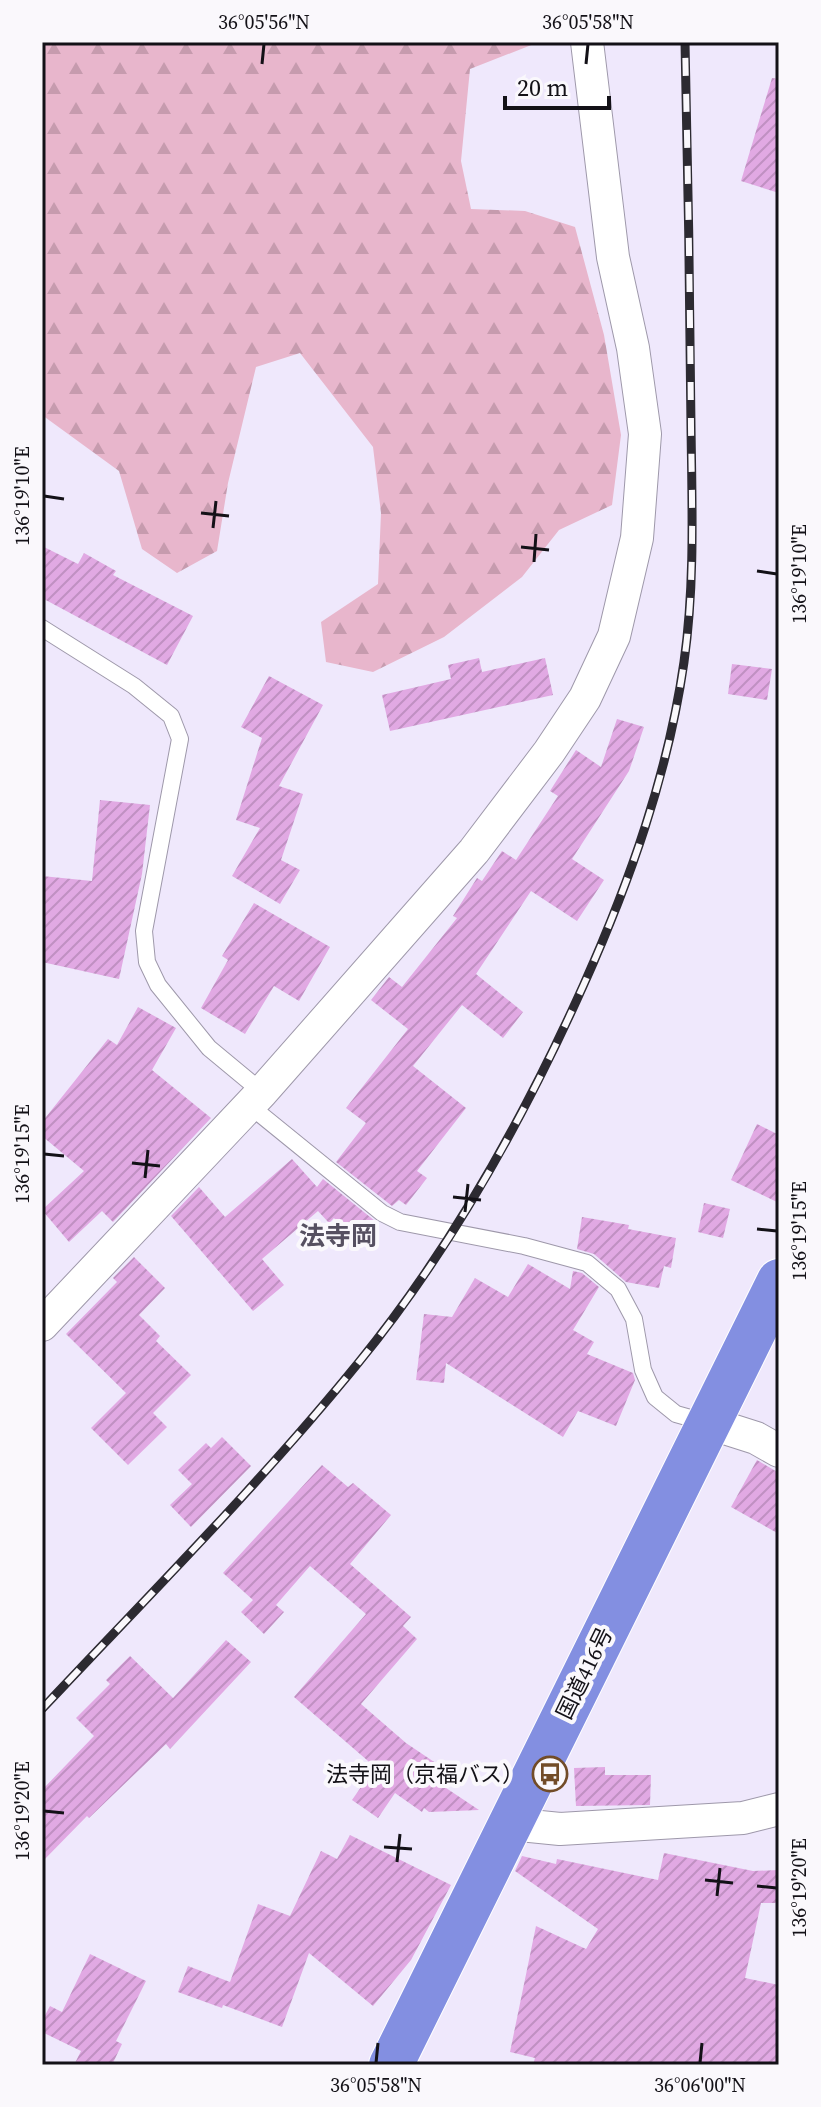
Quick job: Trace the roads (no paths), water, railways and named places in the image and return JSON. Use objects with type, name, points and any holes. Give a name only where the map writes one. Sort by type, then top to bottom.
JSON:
[{"type":"highway","name":"国道416号","points":[[391,2065],[779,1281]]},
{"type":"street","points":[[42,1325],[256,1098],[474,851],[549,752],[585,698],[614,636],[637,538],[645,434],[633,348],[613,257],[587,42]]},
{"type":"street","points":[[709,1423],[756,1438],[779,1451]]},
{"type":"street","points":[[510,1824],[560,1829],[743,1818],[779,1809]]},
{"type":"lane","points":[[42,628],[134,686],[171,716],[180,739],[144,931],[147,962],[158,985],[209,1048],[256,1098],[382,1213],[439,1230],[524,1246],[587,1263],[618,1289],[634,1319],[643,1370],[655,1397],[676,1414],[709,1423]]},
{"type":"railway","points":[[42,1709],[283,1452],[393,1319],[455,1228],[511,1132],[561,1034],[617,906],[645,826],[668,745],[684,662],[690,604],[692,486],[685,42]]},
{"type":"place","name":"法寺岡（京福バス）","points":[[550,1774]]},
{"type":"district","name":"法寺岡","points":[[338,1236]]}]
